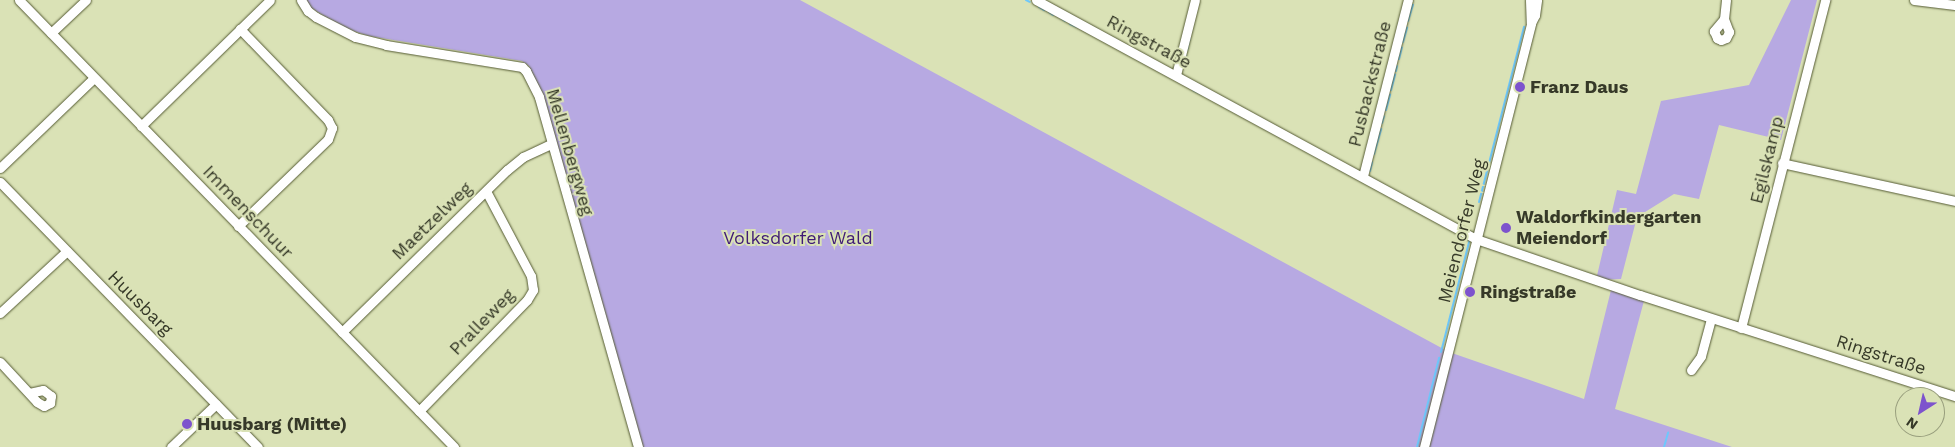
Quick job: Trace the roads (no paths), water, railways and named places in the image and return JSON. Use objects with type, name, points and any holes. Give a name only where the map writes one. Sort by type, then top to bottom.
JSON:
[{"type":"street","name":"Immenschuur","points":[[19,0],[454,447]]},
{"type":"street","points":[[51,33],[86,0]]},
{"type":"street","points":[[141,126],[270,0]]},
{"type":"street","name":"Mellenbergweg","points":[[302,0],[308,11],[316,17],[355,37],[386,46],[522,67],[531,77],[539,97],[638,447]]},
{"type":"street","name":"Ringstraße","points":[[1036,0],[1476,239],[1741,328],[1955,396]]},
{"type":"street","points":[[1176,75],[1195,0]]},
{"type":"street","name":"Pusbackstraße","points":[[1363,176],[1408,0]]},
{"type":"street","name":"Meiendorfer Weg","points":[[1530,0],[1531,23]]},
{"type":"street","name":"Meiendorfer Weg","points":[[1424,447],[1531,23],[1535,15],[1537,0]]},
{"type":"street","points":[[1724,19],[1726,0]]},
{"type":"street","name":"Egilskamp","points":[[1741,328],[1825,0]]},
{"type":"street","points":[[1914,0],[1955,5]]},
{"type":"street","points":[[238,226],[328,139],[332,132],[328,120],[240,29]]},
{"type":"street","points":[[0,168],[94,78]]},
{"type":"street","name":"Maetzelweg","points":[[342,332],[507,170],[523,157],[551,144]]},
{"type":"street","points":[[1782,163],[1955,201]]},
{"type":"street","name":"Huusbarg","points":[[0,182],[258,447]]},
{"type":"street","name":"Pralleweg","points":[[418,411],[527,300],[533,290],[531,276],[486,191]]},
{"type":"street","points":[[0,312],[67,251]]},
{"type":"street","points":[[1691,370],[1701,356],[1711,318]]},
{"type":"street","points":[[0,362],[29,393]]},
{"type":"street","points":[[170,447],[216,404]]},
{"type":"waterway","points":[[1026,0],[1030,2]]},
{"type":"waterway","points":[[1408,21],[1413,5]]},
{"type":"waterway","points":[[1039,7],[1044,10]]},
{"type":"waterway","points":[[1049,12],[1053,15]]},
{"type":"waterway","points":[[1061,18],[1065,21]]},
{"type":"waterway","points":[[1070,24],[1077,27]]},
{"type":"waterway","points":[[1479,202],[1524,27]]},
{"type":"waterway","points":[[1403,42],[1407,28]]},
{"type":"waterway","points":[[1187,50],[1190,37]]},
{"type":"waterway","points":[[1399,59],[1402,47]]},
{"type":"waterway","points":[[1183,67],[1186,55]]},
{"type":"waterway","points":[[1396,71],[1397,66]]},
{"type":"waterway","points":[[1391,90],[1395,75]]},
{"type":"waterway","points":[[1193,90],[1199,93]]},
{"type":"waterway","points":[[1386,110],[1390,95]]},
{"type":"waterway","points":[[1382,123],[1384,116]]},
{"type":"waterway","points":[[1374,154],[1381,129]]},
{"type":"waterway","points":[[1370,171],[1372,162]]},
{"type":"waterway","points":[[1441,352],[1469,242]]},
{"type":"waterway","points":[[1417,447],[1439,358]]},
{"type":"waterway","points":[[1664,447],[1668,433]]},
{"type":"place","name":"Franz Daus","points":[[1520,87]]},
{"type":"place","name":"Waldorfkindergarten Meiendorf","points":[[1506,228]]},
{"type":"place","name":"Ringstraße","points":[[1470,292]]},
{"type":"place","name":"Huusbarg (Mitte)","points":[[187,424]]},
{"type":"park label","name":"Volksdorfer Wald","points":[[798,238]]}]
